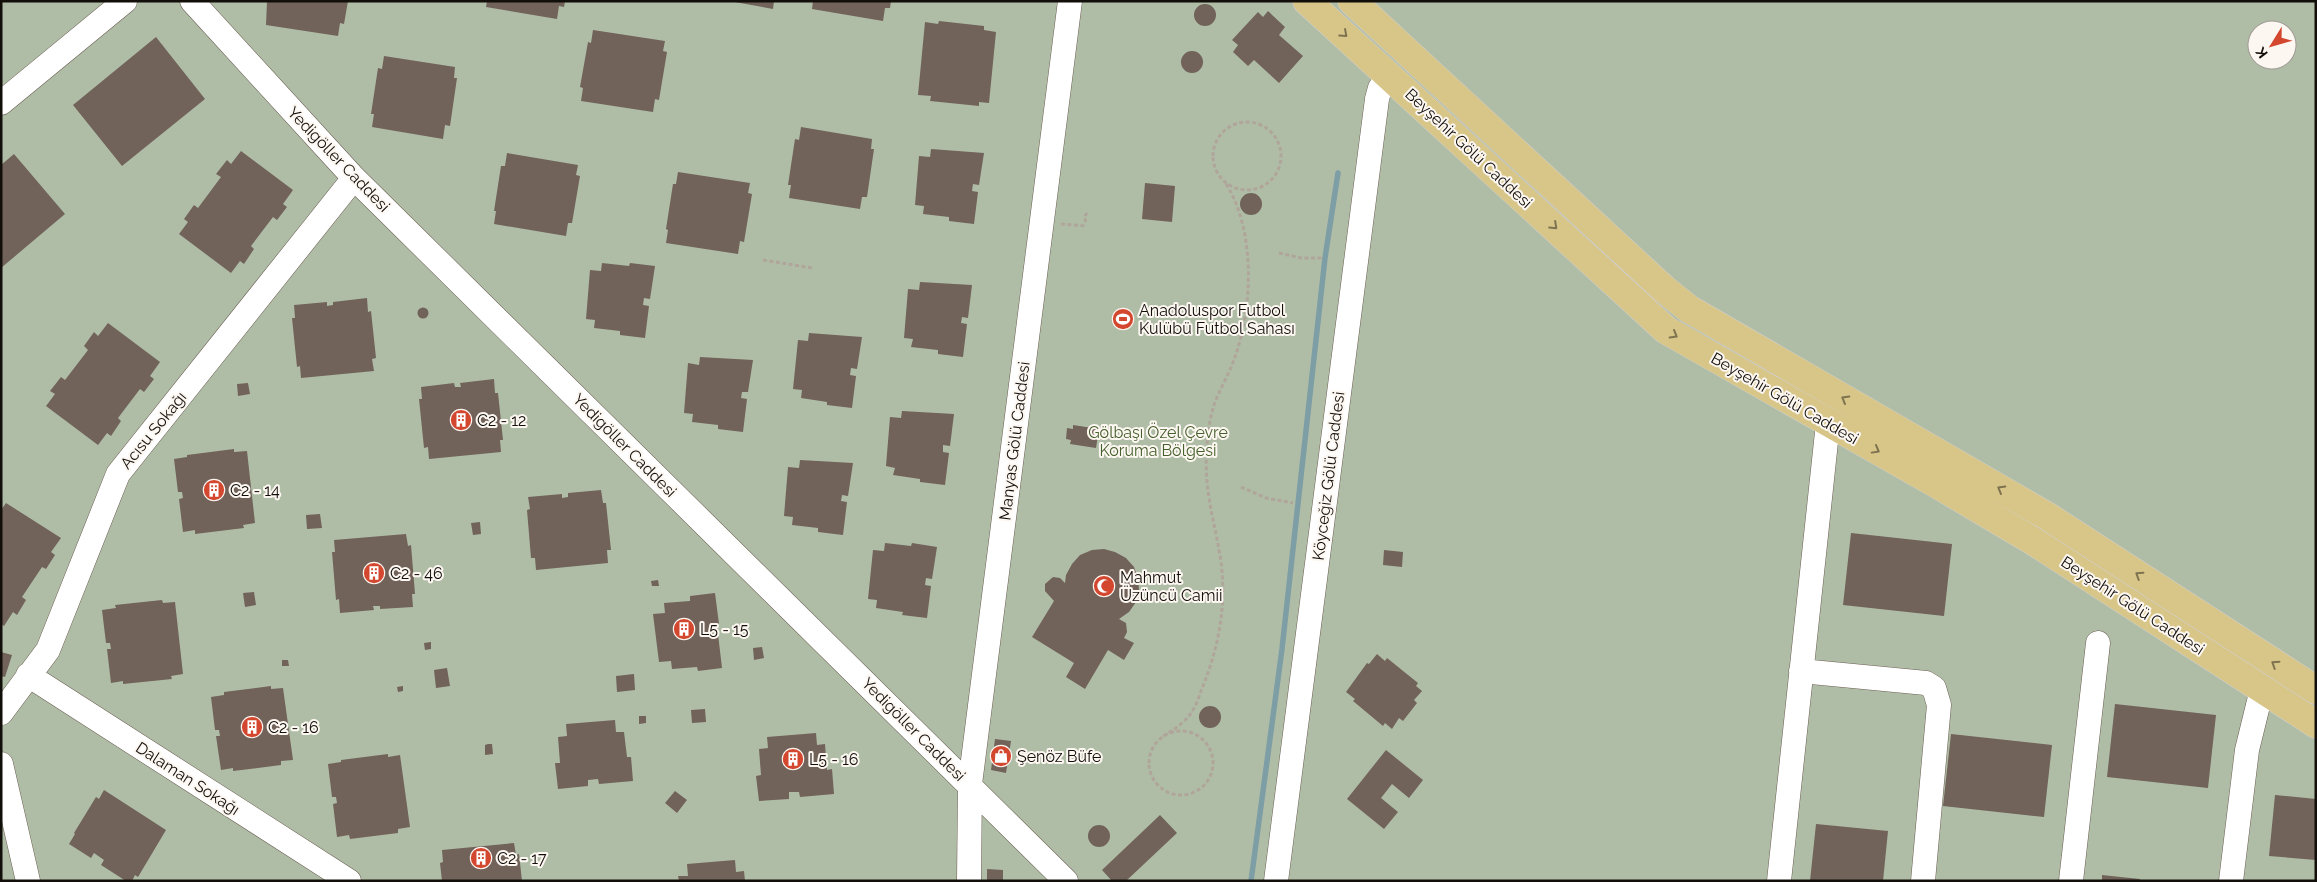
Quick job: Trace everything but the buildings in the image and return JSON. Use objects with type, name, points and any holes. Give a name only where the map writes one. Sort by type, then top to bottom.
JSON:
[{"type":"main road","name":"Beyşehir Gölü Caddesi","points":[[1307,1],[1398,82],[1666,330],[2033,541],[2316,724]]},
{"type":"main road","points":[[1352,1],[1664,289],[1689,309],[2047,516],[2316,690]]},
{"type":"main road","points":[[1367,54],[1386,31]]},
{"type":"main road","points":[[1398,82],[1426,69]]},
{"type":"street","points":[[1,104],[125,1]]},
{"type":"street","name":"Yedigöller Caddesi","points":[[192,1],[354,178],[970,784],[1066,881]]},
{"type":"street","name":"Manyas Gölü Caddesi","points":[[969,881],[970,784],[1070,1]]},
{"type":"street","name":"Köyceğiz Gölü Caddesi","points":[[1276,881],[1378,93],[1398,82]]},
{"type":"street","name":"Acısu Sokağı","points":[[1,713],[48,650],[118,474],[354,178]]},
{"type":"street","points":[[1779,881],[1828,423]]},
{"type":"street","points":[[2071,881],[2098,643]]},
{"type":"street","points":[[1801,671],[1926,683],[1934,688],[1939,705],[1923,881]]},
{"type":"street","name":"Dalaman Sokağı","points":[[28,675],[349,881]]},
{"type":"street","points":[[2231,881],[2247,750],[2262,689]]},
{"type":"street","points":[[1,764],[28,881]]},
{"type":"path","points":[[1163,736],[1181,731],[1192,732],[1208,746],[1212,756],[1213,767],[1206,782],[1194,792],[1184,795],[1173,794],[1157,784],[1152,777],[1149,759],[1156,742],[1163,736],[1188,717],[1198,698],[1214,656],[1221,620],[1221,562],[1207,492],[1207,448],[1215,403],[1235,357],[1241,333],[1248,285],[1246,241],[1232,194],[1217,172],[1214,161],[1214,149],[1218,138],[1225,130],[1235,124],[1252,122],[1268,129],[1280,146],[1279,168],[1274,177],[1266,185],[1245,190],[1234,188],[1224,181]]},
{"type":"path","points":[[1058,223],[1086,224],[1084,217],[1088,212]]},
{"type":"path","points":[[1279,253],[1301,258],[1322,258]]},
{"type":"path","points":[[763,260],[812,268]]},
{"type":"path","points":[[1241,487],[1266,498],[1293,503]]},
{"type":"green space","name":"Gölbaşı Özel Çevre Koruma Bölgesi","points":[[1,1],[2316,1],[2316,881],[1,881]]},
{"type":"waterway","points":[[1251,881],[1282,649],[1325,258],[1338,173]]},
{"type":"place","name":"Anadoluspor Futbol Kulübü Futbol Sahası","points":[[1123,319]]},
{"type":"place","name":"C2 - 12","points":[[461,420]]},
{"type":"place","name":"C2 - 14","points":[[214,490]]},
{"type":"place","name":"C2 - 46","points":[[374,573]]},
{"type":"place","name":"Mahmut Üzüncü Camii","points":[[1104,586]]},
{"type":"place","name":"L5 - 15","points":[[684,629]]},
{"type":"place","name":"C2 - 16","points":[[252,727]]},
{"type":"place","name":"Şenöz Büfe","points":[[1001,756]]},
{"type":"place","name":"L5 - 16","points":[[793,759]]},
{"type":"place","name":"C2 - 17","points":[[481,858]]}]
